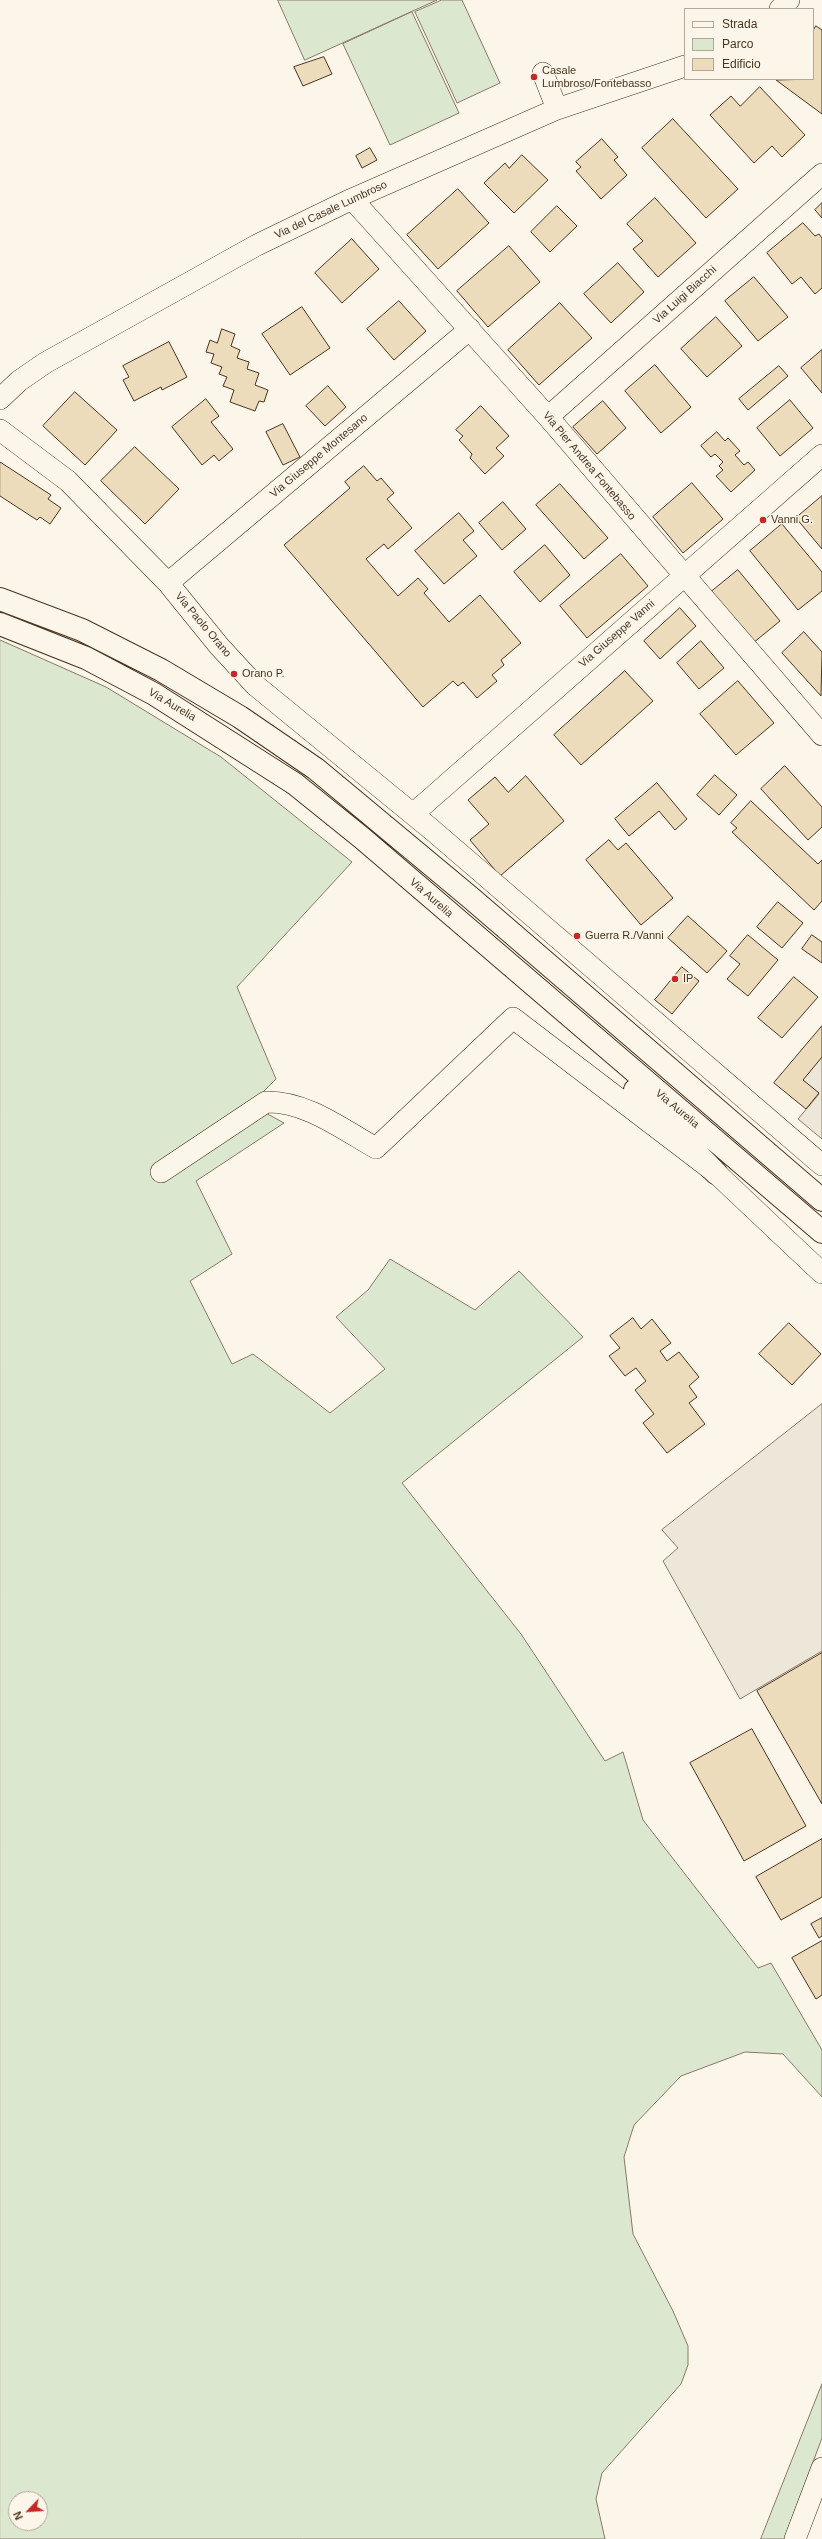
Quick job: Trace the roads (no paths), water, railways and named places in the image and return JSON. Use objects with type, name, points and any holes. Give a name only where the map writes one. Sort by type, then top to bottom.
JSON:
[{"type":"highway","points":[[0,599],[82,630],[161,670],[240,717],[316,769],[471,898],[822,1200]]},
{"type":"highway","name":"Via Aurelia","points":[[0,624],[86,658],[154,694],[295,784],[362,838],[822,1232]]},
{"type":"highway","points":[[587,1032],[617,1071],[716,1173]]},
{"type":"street","points":[[781,8],[789,0]]},
{"type":"street","name":"Via del Casale Lumbroso","points":[[0,399],[32,372],[98,333],[257,245],[352,199],[557,108],[684,66]]},
{"type":"street","points":[[543,73],[557,108]]},
{"type":"street","name":"Via Luigi Biacchi","points":[[548,417],[822,174]]},
{"type":"street","name":"Via Pier Andrea Fontebasso","points":[[352,199],[548,417],[683,577],[822,735]]},
{"type":"street","name":"Via Giuseppe Montesano","points":[[168,583],[470,329]]},
{"type":"street","name":"Via Paolo Orano","points":[[0,430],[68,481],[168,583],[219,646],[255,685],[413,814]]},
{"type":"street","name":"Via Giuseppe Vanni","points":[[413,814],[822,454]]},
{"type":"street","points":[[413,814],[822,1165]]},
{"type":"street","points":[[161,1172],[266,1102],[283,1101],[299,1106],[376,1148],[513,1018],[716,1173],[822,1273]]},
{"type":"street","points":[[795,2539],[822,2468]]},
{"type":"place","name":"Casale Lumbroso/Fontebasso","points":[[534,77]]},
{"type":"place","name":"Vanni G.","points":[[763,520]]},
{"type":"place","name":"Orano P.","points":[[234,674]]},
{"type":"place","name":"Guerra R./Vanni","points":[[577,936]]},
{"type":"place","name":"IP","points":[[675,979]]}]
